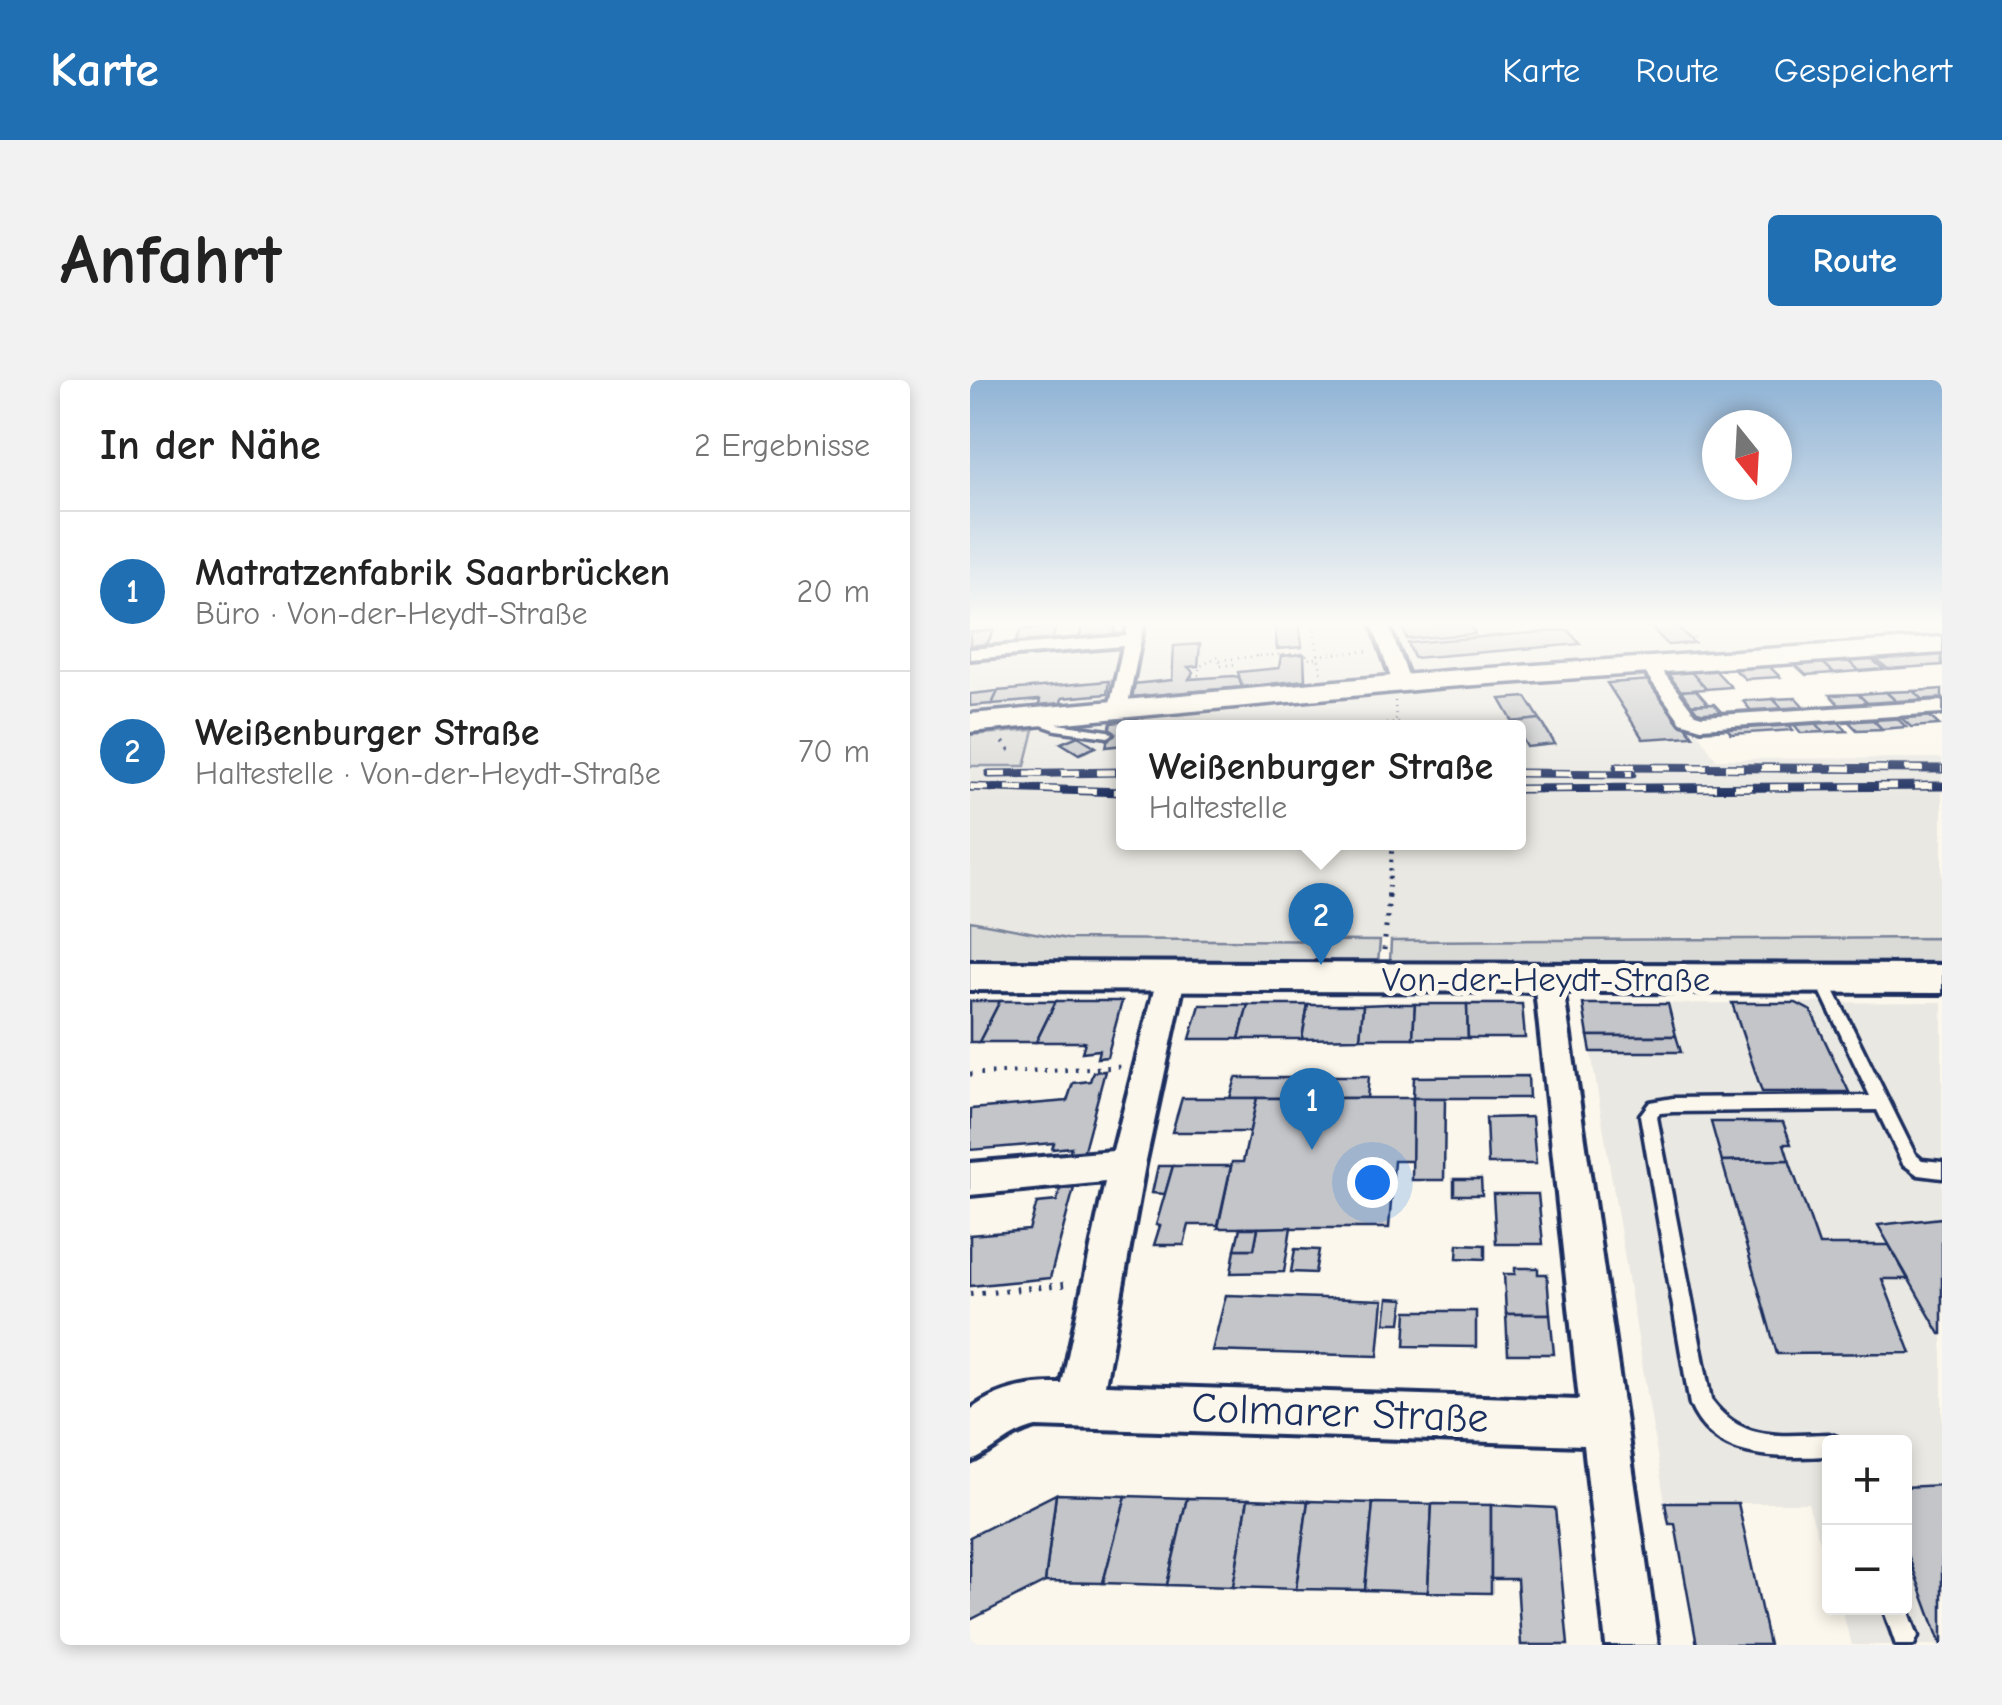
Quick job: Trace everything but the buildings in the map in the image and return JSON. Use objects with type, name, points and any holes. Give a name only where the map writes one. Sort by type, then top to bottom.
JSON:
[{"type":"main road","points":[[1118,720],[1150,713],[1450,683]]},
{"type":"main road","points":[[970,723],[1029,718],[1116,720]]},
{"type":"main road","name":"Von-der-Heydt-Straße","points":[[970,976],[1942,979]]},
{"type":"street","points":[[1113,721],[1122,683]]},
{"type":"street","points":[[1397,683],[1398,688]]},
{"type":"street","points":[[1662,683],[1688,718],[1701,722],[1942,708]]},
{"type":"street","points":[[1080,1404],[1127,1166],[1171,978]]},
{"type":"street","points":[[1548,980],[1632,1645]]},
{"type":"street","points":[[970,1179],[1127,1166]]},
{"type":"street","name":"Colmarer Straße","points":[[970,1438],[1001,1414],[1036,1405],[1601,1423]]},
{"type":"lane","points":[[1822,980],[1909,1159],[1918,1166],[1942,1170]]},
{"type":"lane","points":[[1822,1445],[1741,1442],[1714,1428],[1701,1405],[1648,1116],[1656,1108],[1673,1105],[1880,1103]]},
{"type":"lane","points":[[1898,1615],[1905,1636]]},
{"type":"path","points":[[1393,720],[1398,688]]},
{"type":"path","points":[[1383,963],[1392,850]]},
{"type":"path","points":[[970,1074],[1128,1066]]},
{"type":"path","points":[[970,1294],[1067,1284]]},
{"type":"shaded area","points":[[970,683],[1663,683],[1716,759],[1942,758],[1942,938],[1067,939],[970,921]]},
{"type":"shaded area","points":[[1034,730],[1025,766],[970,766],[970,735]]},
{"type":"shaded area","points":[[970,921],[1067,939],[1380,941],[1378,963],[1011,964],[970,960]]},
{"type":"shaded area","points":[[1942,938],[1942,962],[1390,962],[1391,941]]},
{"type":"shaded area","points":[[1942,1002],[1942,1645],[1852,1645],[1843,1615],[1912,1615],[1912,1435],[1822,1435],[1822,1548],[1808,1503],[1665,1503],[1583,1004]]},
{"type":"railway","points":[[1617,767],[1942,769]]},
{"type":"railway","points":[[989,774],[1116,772]]},
{"type":"railway","points":[[1526,773],[1632,774]]},
{"type":"railway","points":[[1526,789],[1942,786]]},
{"type":"railway","points":[[970,787],[1116,792]]},
{"type":"place","name":"Weißenburger Straße","points":[[1321,965]]},
{"type":"place","name":"Matratzenfabrik Saarbrücken","points":[[1312,1150]]}]
